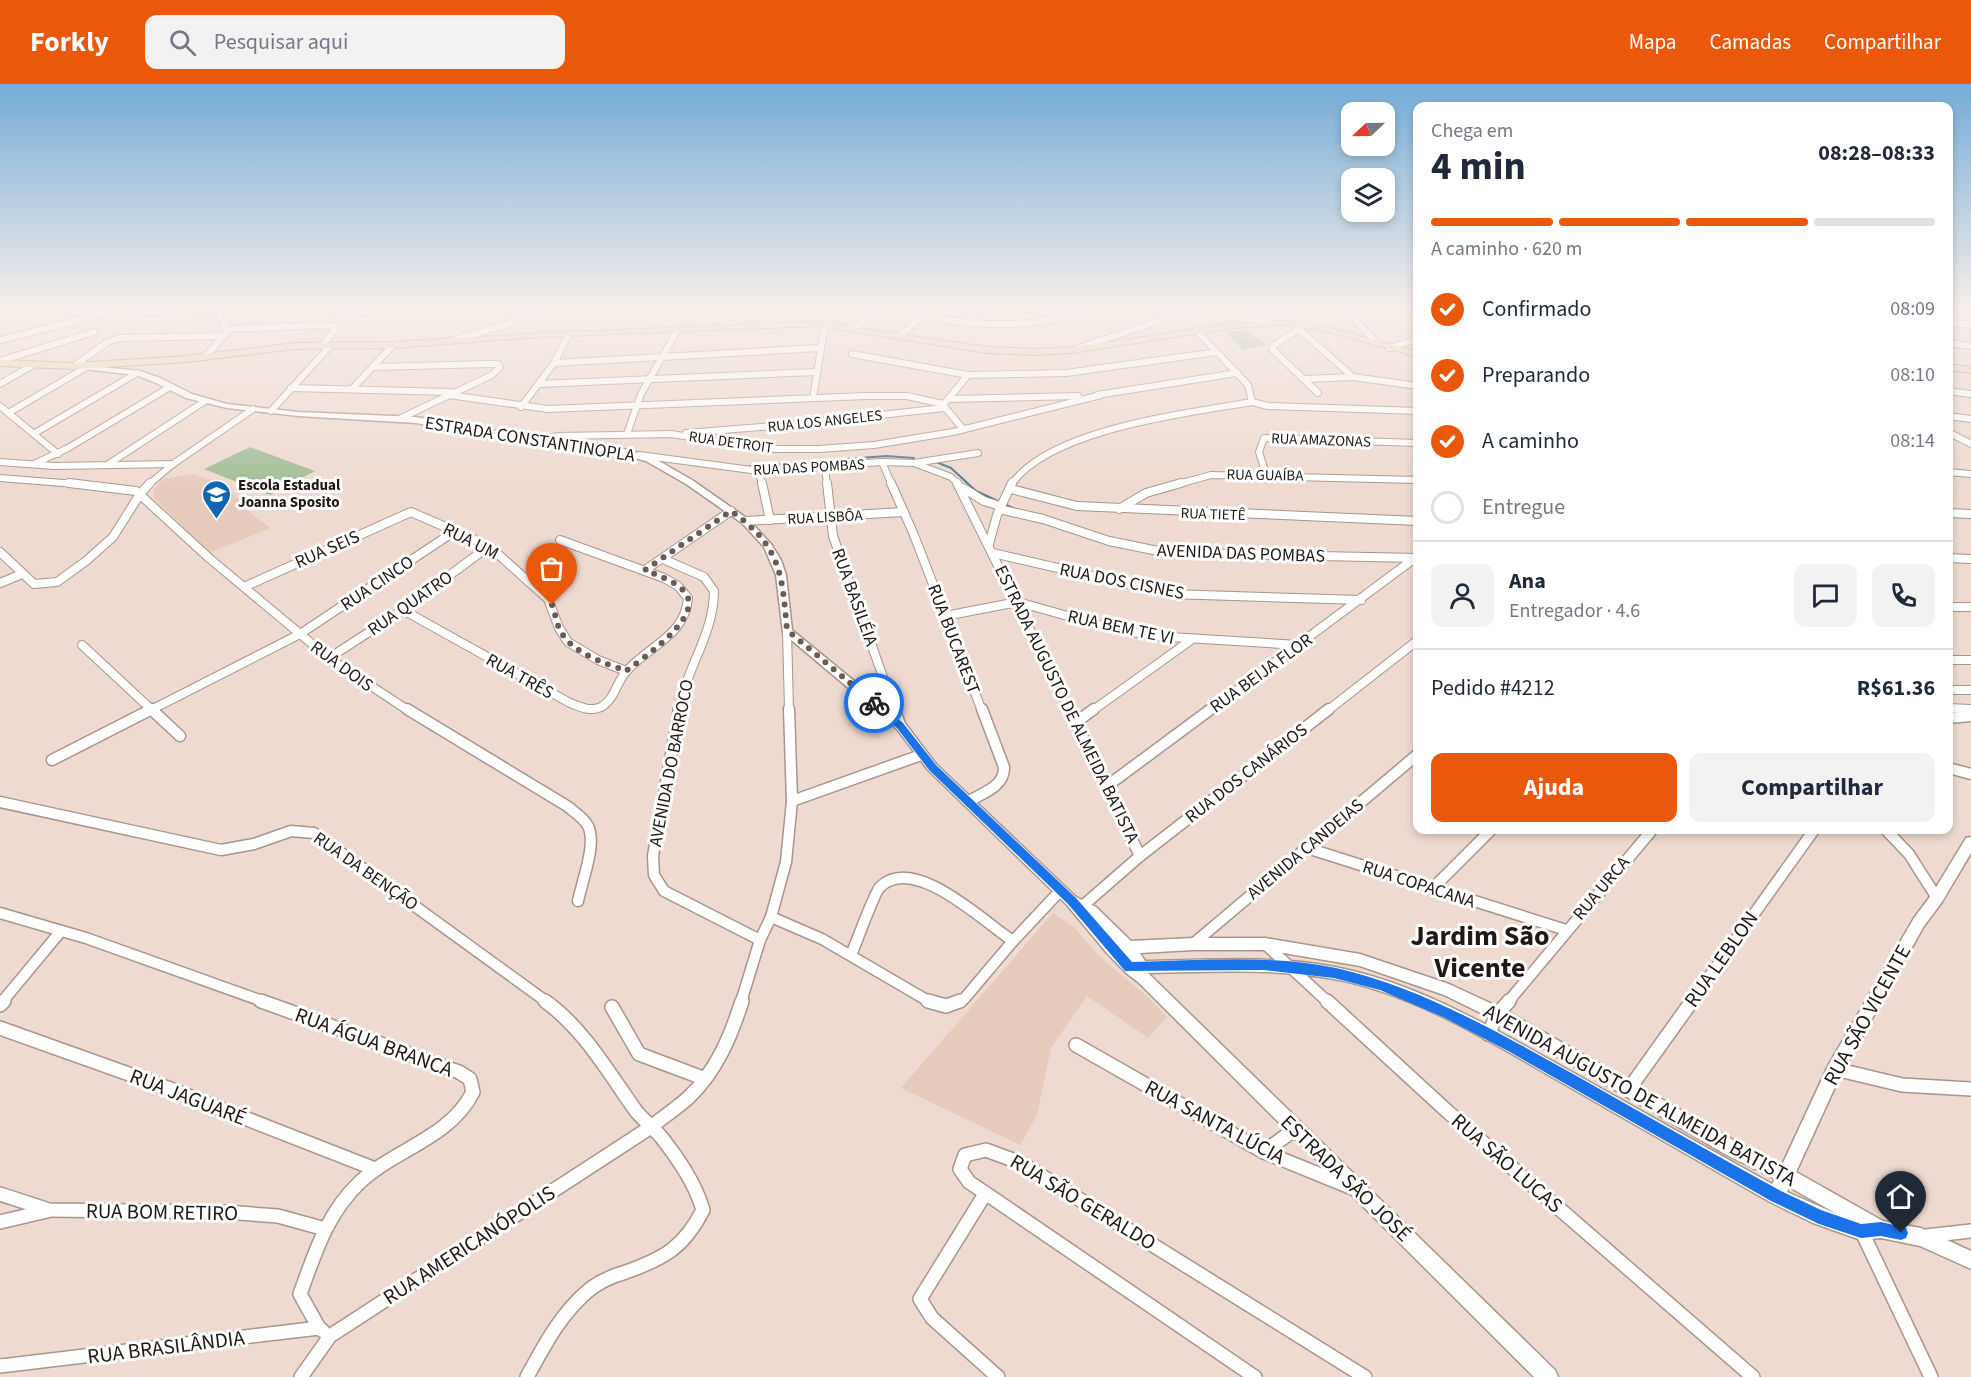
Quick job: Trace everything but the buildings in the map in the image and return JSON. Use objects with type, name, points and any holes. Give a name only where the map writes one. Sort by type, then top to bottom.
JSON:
[{"type":"street","points":[[0,384],[25,369]]},
{"type":"street","points":[[10,412],[83,369]]},
{"type":"street","name":"ESTRADA CONSTANTINOPLA","points":[[99,369],[137,373],[205,401],[253,409],[401,418],[633,454],[670,471],[745,521],[768,546],[776,560],[781,575],[787,630],[791,829],[786,862],[771,917]]},
{"type":"street","points":[[271,411],[307,369]]},
{"type":"street","points":[[353,388],[371,369]]},
{"type":"street","points":[[401,418],[492,375],[498,369]]},
{"type":"street","points":[[521,406],[549,369]]},
{"type":"street","points":[[627,434],[635,407],[656,369]]},
{"type":"street","points":[[937,369],[968,375],[1066,373],[1092,369]]},
{"type":"street","points":[[1233,369],[1248,385],[1252,402]]},
{"type":"street","points":[[1294,369],[1318,393]]},
{"type":"street","points":[[1345,369],[1353,377]]},
{"type":"street","points":[[539,384],[816,372],[813,398]]},
{"type":"street","points":[[34,433],[137,373]]},
{"type":"street","points":[[291,388],[353,388],[451,394],[548,410],[907,396],[945,404],[1101,395],[1237,373]]},
{"type":"street","points":[[945,404],[968,375]]},
{"type":"street","points":[[1304,379],[1353,377],[1413,385]]},
{"type":"street","points":[[31,465],[58,454],[170,387]]},
{"type":"street","points":[[1953,392],[1971,394]]},
{"type":"street","name":"RUA DETROIT","points":[[534,440],[550,436],[670,434],[753,448],[819,449],[893,443],[963,429],[1101,395]]},
{"type":"street","points":[[1058,398],[1064,404]]},
{"type":"street","points":[[107,465],[205,401]]},
{"type":"street","points":[[991,548],[1000,507],[1025,469],[1066,446],[1132,426],[1252,402],[1268,406],[1413,411]]},
{"type":"street","points":[[945,404],[963,429]]},
{"type":"street","name":"RUA LOS ANGELES","points":[[670,434],[798,424],[945,404]]},
{"type":"street","points":[[0,406],[58,454]]},
{"type":"street","points":[[0,552],[34,585],[57,582],[113,537],[140,494],[173,464],[253,409]]},
{"type":"street","points":[[1953,417],[1971,419]]},
{"type":"street","points":[[1953,434],[1971,444]]},
{"type":"street","name":"RUA AMAZONAS","points":[[1266,474],[1259,452],[1264,438],[1413,443]]},
{"type":"street","points":[[1953,438],[1962,439]]},
{"type":"street","name":"RUA DAS POMBAS","points":[[633,454],[759,471],[882,462],[914,463],[978,453]]},
{"type":"street","points":[[0,462],[31,465],[173,464]]},
{"type":"street","name":"RUA BUCAREST","points":[[882,462],[904,512],[1006,773],[997,784],[969,801]]},
{"type":"street","name":"RUA DAS POMBAS","points":[[914,463],[951,477],[961,487]]},
{"type":"street","name":"RUA BASILÉIA","points":[[825,466],[833,536],[900,725]]},
{"type":"street","points":[[759,471],[770,520]]},
{"type":"street","points":[[1953,472],[1971,474]]},
{"type":"street","name":"RUA GUAÍBA","points":[[1119,509],[1146,493],[1195,477],[1226,473],[1413,480]]},
{"type":"street","points":[[0,478],[115,487],[140,494]]},
{"type":"street","points":[[961,487],[991,548]]},
{"type":"street","name":"AVENIDA DAS POMBAS","points":[[961,487],[984,501],[1000,507],[1109,541],[1168,553],[1413,558]]},
{"type":"street","name":"RUA TIETÊ","points":[[1011,489],[1067,504],[1119,509],[1413,521]]},
{"type":"street","name":"RUA DOIS","points":[[140,494],[244,587],[329,658],[380,693],[567,806],[586,824],[590,832],[590,845],[578,901]]},
{"type":"street","points":[[645,570],[731,511]]},
{"type":"street","name":"RUA SEIS","points":[[244,587],[411,512]]},
{"type":"street","name":"RUA UM","points":[[411,512],[489,546],[548,599],[559,628],[568,642],[598,660],[626,671]]},
{"type":"street","name":"RUA LISBÔA","points":[[745,521],[831,518],[904,512]]},
{"type":"street","points":[[1953,513],[1971,514]]},
{"type":"street","name":"RUA CINCO","points":[[52,760],[300,634],[454,531]]},
{"type":"street","points":[[560,540],[664,578],[684,592],[688,598],[688,607],[678,625],[666,639],[626,671]]},
{"type":"street","name":"RUA QUATRO","points":[[329,658],[403,610],[489,546]]},
{"type":"street","name":"RUA DOS CISNES","points":[[991,548],[1170,594],[1360,600]]},
{"type":"street","name":"ESTRADA AUGUSTO DE ALMEIDA BATISTA","points":[[991,548],[1140,856]]},
{"type":"street","points":[[1953,558],[1971,559]]},
{"type":"street","name":"AVENIDA DO BARROCO","points":[[663,559],[705,579],[713,587],[715,599],[709,625],[688,673],[681,696],[652,856],[654,875],[656,882],[675,897],[760,940]]},
{"type":"street","name":"RUA BEIJA FLOR","points":[[1107,786],[1413,560]]},
{"type":"street","points":[[0,583],[22,574]]},
{"type":"street","name":"RUA BEM TE VI","points":[[945,616],[1018,602],[1128,631],[1191,640],[1299,645]]},
{"type":"street","points":[[1953,607],[1971,607]]},
{"type":"street","name":"RUA TRÊS","points":[[403,610],[580,707],[589,709],[603,706],[626,671]]},
{"type":"street","name":"ESTRADA SÃO JOSÉ","points":[[787,630],[900,725],[921,755],[1060,891],[1078,905],[1138,970],[1295,1129],[1548,1377]]},
{"type":"street","points":[[1075,723],[1191,640]]},
{"type":"street","name":"RUA DOS CANÁRIOS","points":[[1078,905],[1413,644]]},
{"type":"street","points":[[82,645],[180,736]]},
{"type":"street","points":[[1953,660],[1971,660]]},
{"type":"street","points":[[1953,690],[1971,690]]},
{"type":"street","points":[[1953,708],[1971,709]]},
{"type":"street","points":[[1953,718],[1971,716]]},
{"type":"street","points":[[792,801],[921,755]]},
{"type":"street","name":"AVENIDA CANDEIAS","points":[[1192,944],[1413,758]]},
{"type":"street","points":[[1953,769],[1971,774]]},
{"type":"street","name":"RUA DA BENÇÃO","points":[[0,801],[221,850],[252,844],[290,831],[305,830],[314,833],[551,1003],[598,1054],[638,1113],[683,1167],[697,1191],[702,1210],[692,1234],[680,1247],[657,1261],[603,1280],[582,1296],[566,1312],[527,1377]]},
{"type":"street","points":[[1434,888],[1487,834]]},
{"type":"street","name":"RUA URCA","points":[[1488,1034],[1498,1014],[1649,834]]},
{"type":"street","name":"RUA LEBLON","points":[[1629,1089],[1811,834]]},
{"type":"street","points":[[1890,834],[1909,854],[1937,898]]},
{"type":"street","name":"RUA SÃO VICENTE","points":[[1776,1196],[1784,1174],[1835,1069],[1919,922],[1937,898],[1971,842]]},
{"type":"street","name":"RUA COPACANA","points":[[1307,848],[1566,930]]},
{"type":"street","points":[[851,955],[880,887],[887,882],[908,878],[935,884],[1013,941]]},
{"type":"street","points":[[651,1127],[685,1102],[718,1060],[732,1033],[760,940],[771,917],[788,923],[851,955],[939,1005],[953,1004],[964,999],[1013,941],[1060,891]]},
{"type":"street","name":"RUA ÁGUA BRANCA","points":[[0,913],[127,952],[446,1066],[469,1077],[473,1085],[473,1093],[462,1113],[443,1128],[375,1169],[354,1188],[324,1229],[300,1294],[325,1332]]},
{"type":"street","points":[[0,1005],[61,931]]},
{"type":"street","name":"AVENIDA AUGUSTO DE ALMEIDA BATISTA","points":[[1117,947],[1265,944],[1328,953],[1392,969],[1449,990],[1498,1014],[1731,1148],[1784,1174],[1853,1215],[1881,1229],[1921,1237],[1971,1260]]},
{"type":"street","name":"RUA SÃO LUCAS","points":[[1265,944],[1448,1112],[1754,1377]]},
{"type":"street","name":"AVENIDA AUGUSTO DE ALMEIDA BATISTA","points":[[1138,970],[1240,964],[1288,966],[1353,977],[1382,985],[1447,1013],[1488,1034],[1776,1196],[1819,1217],[1861,1231],[1881,1229]]},
{"type":"street","points":[[612,1007],[639,1054],[703,1078]]},
{"type":"street","name":"RUA JAGUARÉ","points":[[0,1028],[168,1088],[375,1169]]},
{"type":"street","name":"RUA SANTA LÚCIA","points":[[1076,1045],[1264,1152],[1358,1190]]},
{"type":"street","points":[[1835,1069],[1872,1081],[1914,1088],[1971,1089]]},
{"type":"street","name":"RUA AMERICANÓPOLIS","points":[[301,1377],[325,1332],[651,1127]]},
{"type":"street","points":[[1264,1152],[1295,1129]]},
{"type":"street","name":"RUA SÃO GERALDO","points":[[1255,1377],[969,1182],[960,1169],[965,1155],[983,1148],[991,1149],[1021,1162],[1365,1377]]},
{"type":"street","name":"RUA BOM RETIRO","points":[[0,1194],[50,1210],[225,1212],[278,1216],[324,1229]]},
{"type":"street","points":[[985,1194],[920,1299],[932,1318],[998,1377]]},
{"type":"street","points":[[0,1221],[50,1210]]},
{"type":"street","points":[[1853,1215],[1894,1305],[1931,1377]]},
{"type":"street","points":[[1921,1237],[1971,1230]]},
{"type":"street","name":"RUA BRASILÂNDIA","points":[[0,1366],[325,1332]]},
{"type":"shaded area","name":"Escola Estadual Joanna Sposito","points":[[193,474],[217,480],[242,502],[250,513],[271,528],[209,553],[154,498],[154,489],[163,479]]},
{"type":"shaded area","points":[[1053,913],[1074,927],[1098,955],[1149,998],[1167,1017],[1148,1038],[1087,996],[1051,1048],[1037,1115],[1020,1145],[901,1088]]},
{"type":"green space","points":[[250,447],[315,471],[270,495],[204,469]]},
{"type":"waterway","points":[[745,467],[886,456],[914,458]]},
{"type":"waterway","points":[[936,462],[951,468],[976,491],[1017,510]]},
{"type":"way so far","points":[[552,605],[559,628],[568,642],[598,660],[626,671],[666,639],[678,625],[688,607],[688,598],[678,586],[645,570],[731,511],[755,531],[776,560],[781,575],[787,630],[874,703]]},
{"type":"place","name":"Escola Estadual Joanna Sposito","points":[[217,520]]},
{"type":"district","name":"Jardim São Vicente","points":[[1480,951]]},
{"type":"route","points":[[874,703],[900,725],[932,767],[1072,901],[1129,967],[1240,964],[1288,966],[1334,973],[1382,985],[1447,1013],[1513,1047],[1776,1196],[1819,1217],[1861,1231],[1881,1229],[1901,1233]]}]
